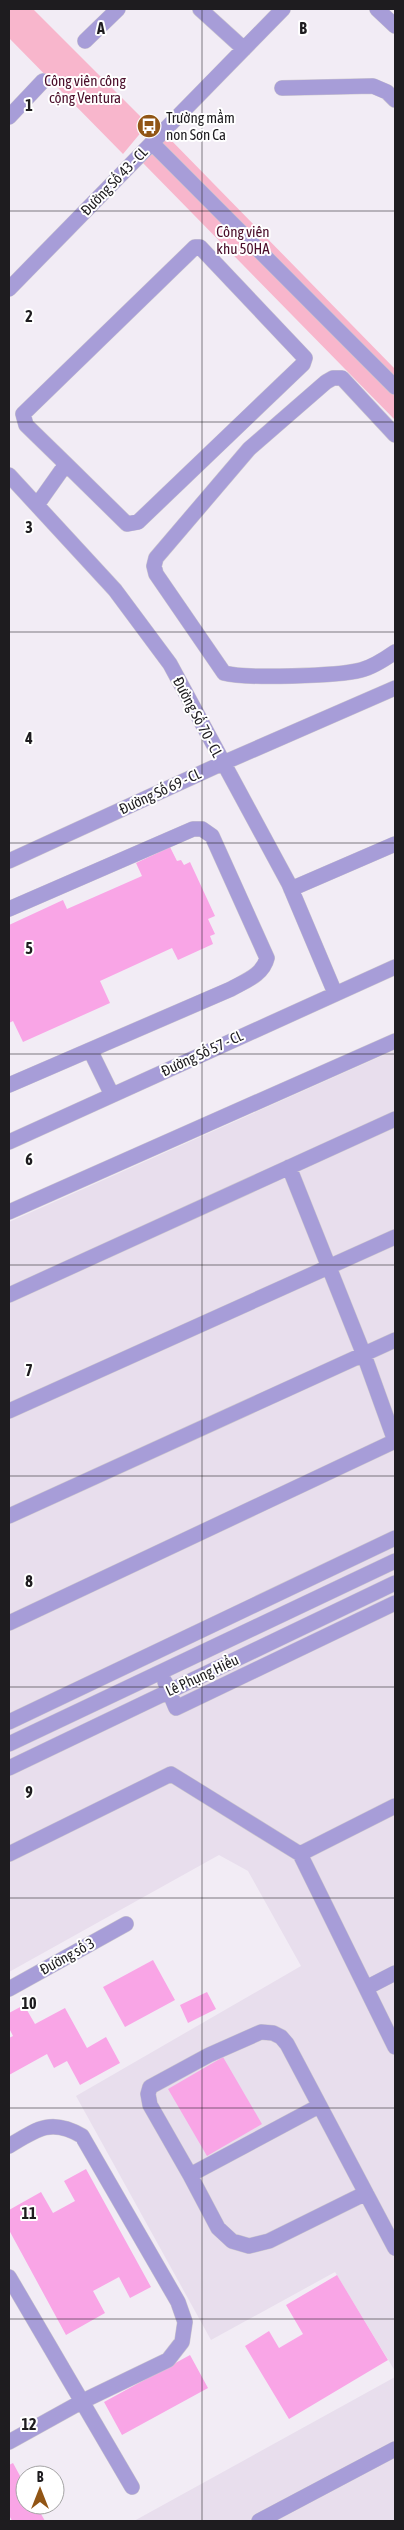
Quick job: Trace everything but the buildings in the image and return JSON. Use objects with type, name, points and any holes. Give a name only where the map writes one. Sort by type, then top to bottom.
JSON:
[{"type":"street","points":[[85,41],[118,9]]},
{"type":"street","points":[[200,9],[244,49]]},
{"type":"street","name":"Đường Số 43 - CL","points":[[9,289],[283,9]]},
{"type":"street","points":[[377,9],[395,26]]},
{"type":"street","points":[[9,117],[44,81]]},
{"type":"street","points":[[282,88],[373,86],[388,92],[395,100]]},
{"type":"street","points":[[152,143],[395,387]]},
{"type":"street","points":[[195,247],[200,247],[305,358],[303,364],[138,522],[127,524],[66,464],[26,425],[23,414],[195,247]]},
{"type":"street","points":[[395,435],[342,378],[332,378],[249,449],[168,543],[156,558],[154,566],[156,574],[224,673],[241,676],[345,674],[364,669],[395,652]]},
{"type":"street","points":[[37,505],[66,464]]},
{"type":"street","name":"Đường Số 70 - CL","points":[[9,475],[115,590],[170,664],[291,890],[335,993]]},
{"type":"street","name":"Đường Số 69 - CL","points":[[9,860],[223,762],[395,688]]},
{"type":"street","points":[[9,909],[193,829],[202,829],[212,836],[267,958],[265,967],[258,974],[231,989],[9,1086]]},
{"type":"street","points":[[291,890],[395,844]]},
{"type":"street","name":"Đường Số 57 - CL","points":[[9,1142],[395,967]]},
{"type":"street","points":[[9,1212],[395,1041]]},
{"type":"street","points":[[90,1050],[112,1095]]},
{"type":"street","points":[[9,1295],[395,1119]]},
{"type":"street","points":[[9,1623],[395,1441],[364,1355],[289,1167]]},
{"type":"street","points":[[9,1411],[395,1237]]},
{"type":"street","points":[[9,1516],[395,1340]]},
{"type":"street","points":[[9,1722],[395,1526]]},
{"type":"street","points":[[9,1710],[150,1649],[395,1538]]},
{"type":"street","name":"Lê Phụng Hiểu","points":[[9,1744],[161,1674],[395,1561]]},
{"type":"street","name":"Lê Phụng Hiểu","points":[[9,1768],[395,1583]]},
{"type":"street","points":[[150,1649],[176,1708],[395,1603]]},
{"type":"street","points":[[9,1854],[171,1774],[300,1854],[395,2047]]},
{"type":"street","points":[[300,1854],[395,1806]]},
{"type":"street","name":"Đường số 3","points":[[9,1989],[126,1924]]},
{"type":"street","points":[[366,1988],[395,1974]]},
{"type":"street","points":[[366,2193],[269,2241],[249,2246],[232,2241],[218,2228],[150,2105],[148,2094],[150,2087],[209,2055],[261,2032],[272,2033],[281,2037],[319,2106],[366,2193],[395,2248]]},
{"type":"street","points":[[190,2175],[319,2106]]},
{"type":"street","points":[[9,2146],[38,2128],[56,2126],[69,2129],[82,2136],[178,2302],[185,2322],[182,2342],[168,2360],[83,2401],[9,2442]]},
{"type":"street","points":[[10,2283],[83,2401],[132,2488]]},
{"type":"street","points":[[259,2521],[395,2449]]},
{"type":"shaded area","points":[[395,1050],[395,2371],[335,2272],[211,2340],[76,2096],[301,1966],[248,1871],[219,1855],[9,1972],[9,1222]]},
{"type":"shaded area","points":[[395,2377],[395,2521],[134,2521]]},
{"type":"green space","name":"Công viên công cộng Ventura","points":[[9,9],[33,9],[148,124],[123,154],[9,38]]},
{"type":"green space","name":"Công viên khu 50HA","points":[[167,136],[395,369],[395,420],[142,162]]},
{"type":"place","name":"Trường mầm non Sơn Ca","points":[[149,126]]}]
